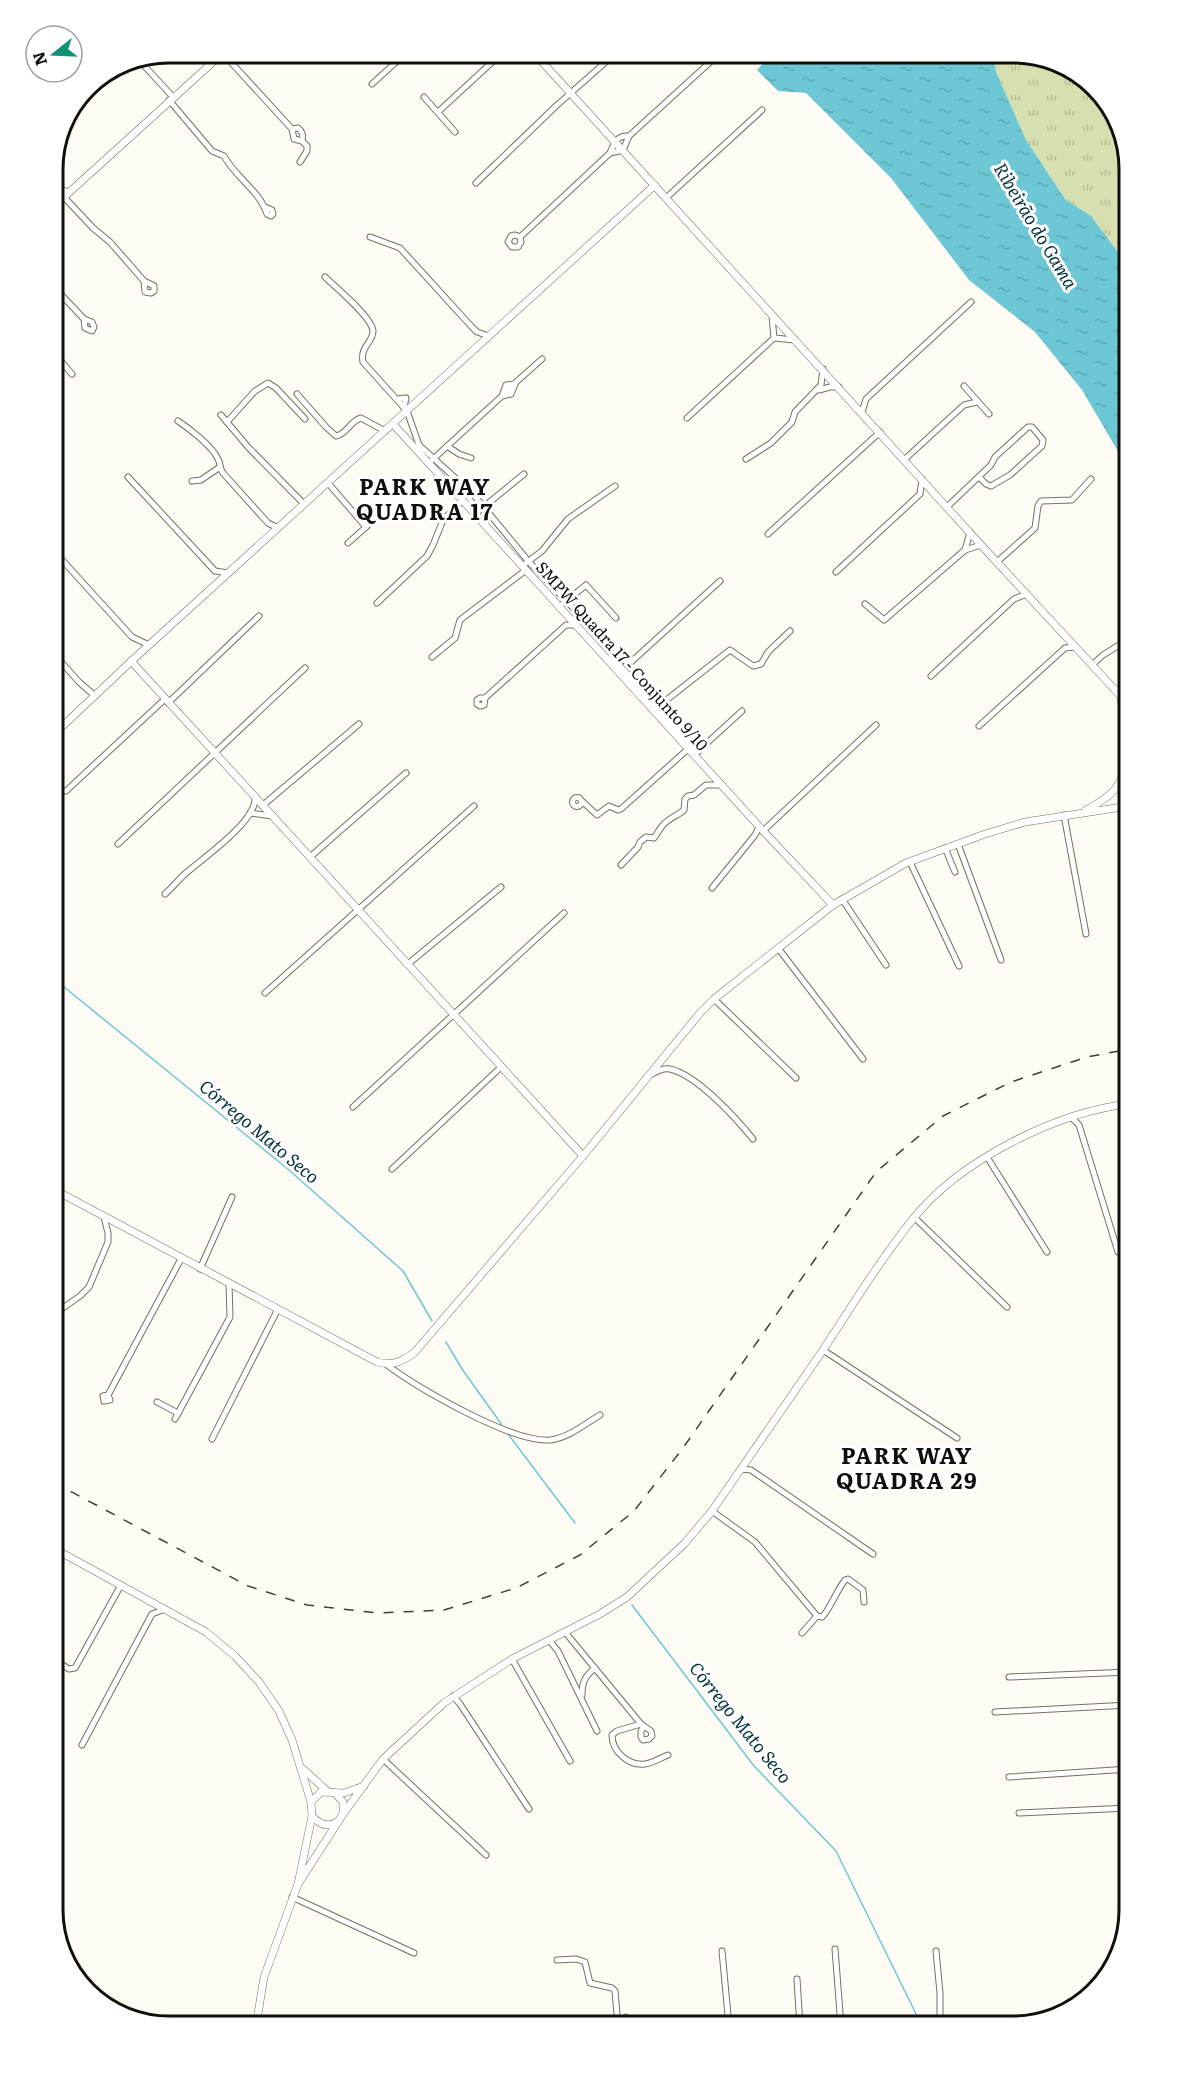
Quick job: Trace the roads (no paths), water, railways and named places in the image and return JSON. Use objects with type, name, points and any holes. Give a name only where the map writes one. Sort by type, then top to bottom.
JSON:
[{"type":"street","points":[[144,280],[64,196],[214,63]]},
{"type":"street","points":[[231,63],[292,129],[294,140],[302,141],[307,146],[308,150],[300,162]]},
{"type":"street","points":[[372,84],[395,63]]},
{"type":"street","points":[[438,112],[491,63]]},
{"type":"street","points":[[543,63],[1119,695]]},
{"type":"street","points":[[476,183],[604,63]]},
{"type":"street","points":[[623,150],[629,136],[709,63]]},
{"type":"street","points":[[144,66],[212,151],[224,156],[230,167],[246,182],[265,207]]},
{"type":"street","points":[[424,97],[455,132]]},
{"type":"street","points":[[666,198],[762,110]]},
{"type":"street","points":[[520,237],[610,153],[615,141],[622,136],[629,136]]},
{"type":"street","points":[[610,153],[623,150]]},
{"type":"street","points":[[63,725],[393,424],[406,409],[655,185]]},
{"type":"street","points":[[370,237],[400,248],[477,332],[489,336]]},
{"type":"street","points":[[325,277],[368,320],[373,329],[364,348],[363,362],[397,399],[406,398],[406,409],[419,445],[431,461],[473,494],[526,566],[567,601],[589,627],[602,638],[610,657],[696,753],[742,711]]},
{"type":"street","points":[[63,297],[84,319]]},
{"type":"street","points":[[853,402],[866,399],[971,302]]},
{"type":"street","points":[[687,418],[774,338],[774,321],[771,314]]},
{"type":"street","points":[[477,332],[479,345]]},
{"type":"street","points":[[774,338],[795,340]]},
{"type":"street","points":[[431,461],[502,396],[511,394],[515,384],[542,359]]},
{"type":"street","points":[[63,364],[72,374]]},
{"type":"street","points":[[818,391],[823,369]]},
{"type":"street","points":[[227,422],[255,391],[268,383],[276,388],[304,419]]},
{"type":"street","points":[[746,459],[771,443],[792,422],[795,411],[818,391],[824,388],[839,387]]},
{"type":"street","points":[[964,405],[966,389],[989,414]]},
{"type":"street","points":[[297,394],[336,436],[341,435],[351,423],[361,418],[385,431]]},
{"type":"street","points":[[862,412],[866,399]]},
{"type":"street","points":[[905,459],[964,405],[977,402]]},
{"type":"street","points":[[221,415],[248,447],[304,504]]},
{"type":"street","points":[[178,421],[212,450],[223,473],[268,523],[278,528]]},
{"type":"street","name":"SMPW Quadra 17 - Conjunto 9/10","points":[[393,424],[431,461],[475,514],[526,566],[577,625],[610,657],[634,688],[656,709],[684,748],[696,753],[707,769],[762,831],[833,905]]},
{"type":"street","points":[[948,506],[991,465],[995,457],[1028,427],[1032,427],[1042,440],[1042,446],[1011,475],[991,486],[979,477]]},
{"type":"street","points":[[768,534],[880,432]]},
{"type":"street","points":[[447,446],[471,458]]},
{"type":"street","points":[[192,481],[201,480],[220,467]]},
{"type":"street","points":[[475,514],[524,474]]},
{"type":"street","points":[[128,477],[215,571],[217,584]]},
{"type":"street","points":[[836,572],[920,494],[922,479]]},
{"type":"street","points":[[997,562],[1035,528],[1038,506],[1041,501],[1072,500],[1091,479]]},
{"type":"street","points":[[328,483],[366,527]]},
{"type":"street","points":[[432,657],[455,638],[460,620],[526,566],[542,551],[568,519],[615,486]]},
{"type":"street","points":[[920,494],[937,495]]},
{"type":"street","points":[[377,603],[431,550],[444,520],[463,500]]},
{"type":"street","points":[[348,543],[386,509]]},
{"type":"street","points":[[268,523],[271,534]]},
{"type":"street","points":[[964,550],[970,532]]},
{"type":"street","points":[[865,604],[884,620],[964,550],[981,545]]},
{"type":"street","points":[[63,561],[132,638],[138,655]]},
{"type":"street","points":[[215,571],[229,573]]},
{"type":"street","points":[[630,663],[720,580]]},
{"type":"street","points":[[560,606],[585,585],[616,618]]},
{"type":"street","points":[[1014,599],[1018,585]]},
{"type":"street","points":[[931,676],[1014,599],[1027,594]]},
{"type":"street","points":[[566,625],[567,614]]},
{"type":"street","points":[[66,791],[259,616]]},
{"type":"street","points":[[485,698],[566,625],[577,625]]},
{"type":"street","points":[[656,709],[730,651],[753,666],[761,664],[768,652],[790,631]]},
{"type":"street","points":[[132,638],[149,645]]},
{"type":"street","points":[[980,726],[1065,648],[1067,638]]},
{"type":"street","points":[[1092,665],[1119,646]]},
{"type":"street","points":[[1065,648],[1076,647]]},
{"type":"street","points":[[610,657],[630,663]]},
{"type":"street","points":[[131,661],[583,1156]]},
{"type":"street","points":[[630,663],[634,688]]},
{"type":"street","points":[[63,664],[94,696]]},
{"type":"street","points":[[118,844],[305,668]]},
{"type":"street","points":[[1115,691],[1119,698]]},
{"type":"street","points":[[262,806],[359,724]]},
{"type":"street","points":[[712,888],[755,835],[876,725]]},
{"type":"street","points":[[583,802],[597,815],[609,806],[621,809],[684,748]]},
{"type":"street","points":[[706,785],[707,769]]},
{"type":"street","points":[[309,857],[406,773]]},
{"type":"street","points":[[621,865],[639,847],[639,842],[646,837],[654,838],[660,827],[684,810],[685,799],[688,796],[694,795],[706,785],[722,785]]},
{"type":"street","points":[[1081,812],[1102,801],[1119,785]]},
{"type":"street","points":[[165,894],[184,874],[222,844],[250,813],[255,805],[255,798]]},
{"type":"street","points":[[265,993],[474,806]]},
{"type":"street","points":[[387,1365],[396,1364],[414,1353],[714,999],[833,905],[910,862],[945,848],[1025,822],[1119,806]]},
{"type":"street","points":[[250,813],[272,816]]},
{"type":"street","points":[[1064,815],[1086,934]]},
{"type":"street","points":[[755,835],[762,831]]},
{"type":"street","points":[[958,844],[1001,960]]},
{"type":"street","points":[[945,848],[955,872]]},
{"type":"street","points":[[910,862],[959,966]]},
{"type":"street","points":[[408,964],[501,887]]},
{"type":"street","points":[[842,899],[886,965]]},
{"type":"street","points":[[353,1107],[564,913]]},
{"type":"street","points":[[346,919],[358,915],[365,917]]},
{"type":"street","points":[[778,948],[863,1059]]},
{"type":"street","points":[[714,999],[796,1078]]},
{"type":"street","points":[[665,1057],[669,1069]]},
{"type":"street","points":[[392,1168],[501,1067]]},
{"type":"street","points":[[652,1074],[669,1069],[681,1074],[725,1107],[753,1139]]},
{"type":"street","points":[[297,1884],[383,1759],[453,1696],[512,1659],[600,1614],[627,1597],[684,1544],[712,1511],[863,1288],[914,1217],[946,1186],[987,1157],[1024,1135],[1082,1114],[1119,1105]]},
{"type":"street","points":[[1079,1125],[1082,1114]]},
{"type":"street","points":[[1071,1118],[1079,1125],[1118,1252]]},
{"type":"street","points":[[987,1157],[1047,1252]]},
{"type":"street","points":[[63,1197],[377,1362],[387,1365],[482,1420],[530,1438],[551,1440],[572,1433],[600,1415]]},
{"type":"street","points":[[200,1269],[231,1197]]},
{"type":"street","points":[[63,1308],[89,1287],[108,1242],[104,1217]]},
{"type":"street","points":[[914,1217],[1007,1307]]},
{"type":"street","points":[[108,1395],[181,1259]]},
{"type":"street","points":[[175,1419],[230,1317],[229,1284]]},
{"type":"street","points":[[212,1439],[278,1309]]},
{"type":"street","points":[[823,1350],[957,1438]]},
{"type":"street","points":[[157,1402],[178,1413]]},
{"type":"street","points":[[747,1460],[752,1470]]},
{"type":"street","points":[[741,1468],[752,1470],[873,1554]]},
{"type":"street","points":[[712,1511],[755,1542],[817,1616],[822,1617],[827,1612],[831,1601],[848,1579],[863,1590],[864,1602]]},
{"type":"street","points":[[63,1554],[206,1632],[235,1656],[259,1682],[279,1711],[302,1768],[311,1802],[312,1816],[297,1884],[264,1977],[258,2016]]},
{"type":"street","points":[[63,1665],[69,1669],[75,1668],[121,1585]]},
{"type":"street","points":[[147,1599],[152,1614]]},
{"type":"street","points":[[82,1745],[152,1614],[165,1609]]},
{"type":"street","points":[[802,1634],[817,1616]]},
{"type":"street","points":[[564,1632],[643,1725],[617,1731],[612,1735],[612,1742],[620,1755],[634,1764],[643,1765],[668,1755]]},
{"type":"street","points":[[549,1640],[558,1651],[597,1731]]},
{"type":"street","points":[[512,1659],[570,1761]]},
{"type":"street","points":[[582,1697],[582,1683],[595,1668]]},
{"type":"street","points":[[1010,1677],[1119,1672]]},
{"type":"street","points":[[453,1696],[529,1809]]},
{"type":"street","points":[[995,1712],[1119,1706]]},
{"type":"street","points":[[383,1759],[486,1856]]},
{"type":"street","points":[[302,1768],[343,1802],[341,1817],[332,1824],[324,1825],[312,1816]]},
{"type":"street","points":[[1009,1777],[1119,1770]]},
{"type":"street","points":[[311,1802],[315,1796],[331,1792],[344,1793],[364,1786]]},
{"type":"street","points":[[1019,1814],[1119,1809]]},
{"type":"street","points":[[292,1897],[414,1953]]},
{"type":"street","points":[[835,1949],[841,2016]]},
{"type":"street","points":[[722,1951],[728,2016]]},
{"type":"street","points":[[936,1951],[940,2016]]},
{"type":"street","points":[[557,1960],[582,1959],[585,1962],[590,1983],[612,1988],[615,1991],[617,2016]]},
{"type":"street","points":[[796,1979],[800,2016]]},
{"type":"water","name":"Ribeirão do Gama","points":[[764,63],[995,63],[996,72],[1026,140],[1065,199],[1091,216],[1119,254],[1119,453],[1082,390],[1035,332],[969,280],[891,178],[806,93],[778,91],[757,70]]},
{"type":"waterway","name":"Córrego Mato Seco","points":[[63,986],[289,1170],[403,1271],[432,1321]]},
{"type":"waterway","name":"Córrego Mato Seco","points":[[446,1342],[462,1369],[502,1425]]},
{"type":"waterway","name":"Córrego Mato Seco","points":[[508,1434],[575,1523]]},
{"type":"waterway","name":"Córrego Mato Seco","points":[[632,1605],[754,1766],[836,1851],[917,2016]]},
{"type":"railway","points":[[63,1487],[248,1586],[307,1605],[378,1613],[444,1610],[516,1588],[580,1555],[634,1511],[683,1448],[876,1172],[943,1116],[1011,1082],[1087,1057],[1119,1051]]},
{"type":"district","name":"PARK WAY QUADRA 17","points":[[425,500]]},
{"type":"district","name":"PARK WAY QUADRA 29","points":[[907,1468]]}]
